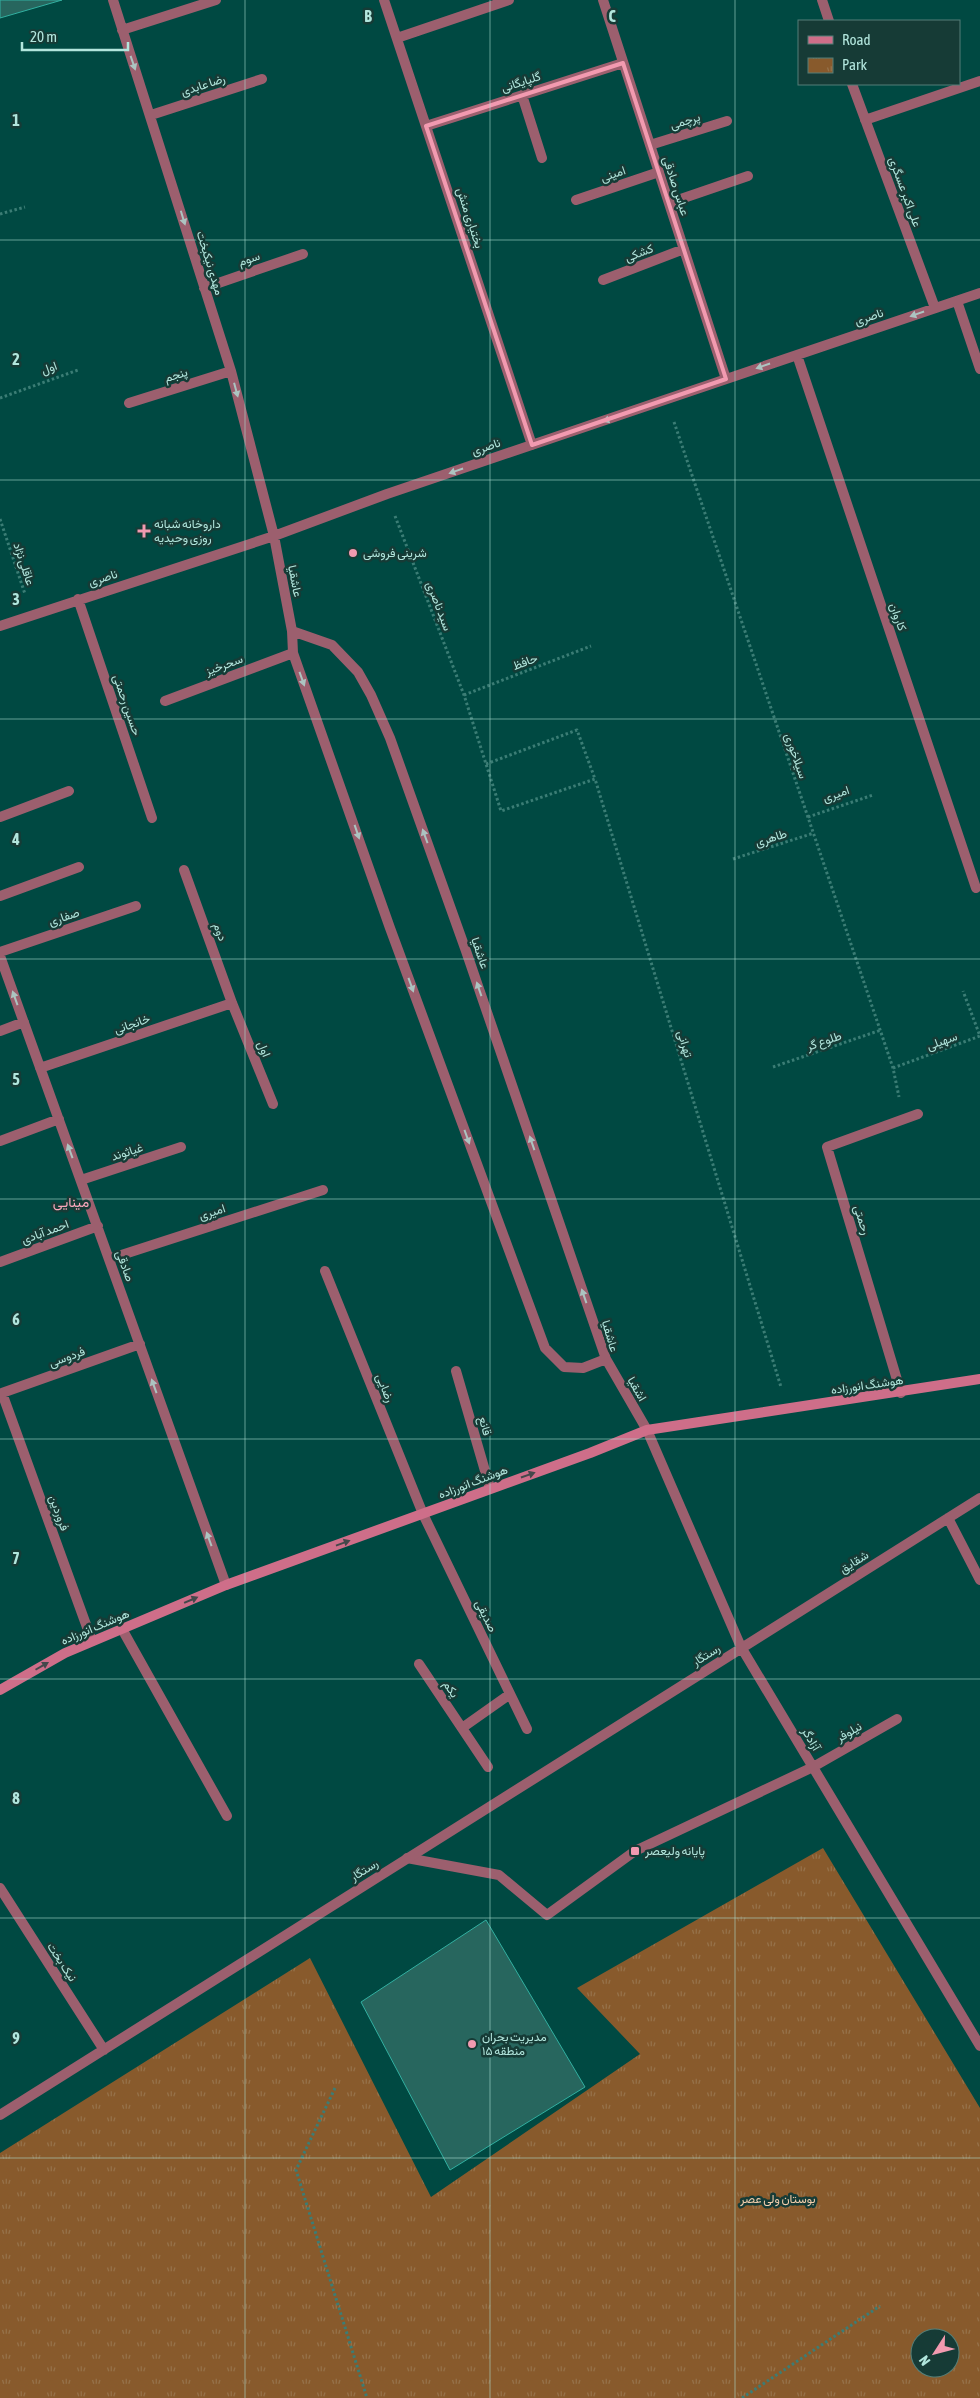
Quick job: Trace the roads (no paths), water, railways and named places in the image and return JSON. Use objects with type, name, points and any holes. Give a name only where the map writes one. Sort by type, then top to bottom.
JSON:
[{"type":"main road","name":"هوشنگ انورزاده","points":[[0,1690],[65,1653],[226,1585],[590,1453],[646,1430],[980,1379]]},
{"type":"street","name":"مهدی نیکبخت","points":[[113,0],[231,371],[274,536]]},
{"type":"street","points":[[122,30],[216,0]]},
{"type":"street","name":"بختیاری منش","points":[[384,0],[532,445]]},
{"type":"street","points":[[397,38],[509,0]]},
{"type":"street","name":"عباس صادقی","points":[[603,0],[726,379]]},
{"type":"street","points":[[822,0],[829,20]]},
{"type":"street","name":"گلپایگانی","points":[[426,126],[623,63]]},
{"type":"street","name":"رضا عابدی","points":[[151,115],[262,79]]},
{"type":"street","points":[[865,120],[980,81]]},
{"type":"street","name":"علی اکبر عسگری","points":[[852,85],[934,308]]},
{"type":"street","points":[[522,95],[542,158]]},
{"type":"street","name":"پرچمی","points":[[650,145],[727,121]]},
{"type":"street","name":"امینی","points":[[576,200],[659,172]]},
{"type":"street","points":[[669,204],[748,176]]},
{"type":"street","name":"کشکی","points":[[603,280],[684,249]]},
{"type":"street","name":"سوم","points":[[204,288],[303,254]]},
{"type":"street","name":"ناصری","points":[[0,626],[274,536],[387,494],[980,293]]},
{"type":"street","points":[[957,301],[980,369]]},
{"type":"street","name":"کاروان","points":[[797,355],[976,888]]},
{"type":"street","name":"پنجم","points":[[129,404],[231,371]]},
{"type":"street","name":"عاشقیا","points":[[274,536],[292,632],[293,653],[390,928],[545,1348],[564,1367],[583,1368],[606,1359],[476,979],[390,738],[358,672],[332,644],[292,632]]},
{"type":"street","name":"حسین رحمتی","points":[[78,599],[152,818]]},
{"type":"street","name":"سحرخیز","points":[[165,701],[293,653]]},
{"type":"street","points":[[0,817],[69,791]]},
{"type":"street","points":[[0,896],[79,867]]},
{"type":"street","name":"دوم","points":[[184,870],[232,1003]]},
{"type":"street","name":"صفاری","points":[[0,954],[136,906]]},
{"type":"street","name":"صادقی","points":[[0,954],[226,1585]]},
{"type":"street","name":"خانجانی","points":[[40,1068],[232,1003]]},
{"type":"street","name":"اول","points":[[232,1003],[273,1104]]},
{"type":"street","points":[[0,1031],[24,1022]]},
{"type":"street","name":"رحمتی","points":[[901,1392],[827,1147],[918,1114]]},
{"type":"street","points":[[0,1141],[58,1119]]},
{"type":"street","name":"غیاثوند","points":[[81,1180],[181,1148]]},
{"type":"street","name":"امیری","points":[[109,1259],[323,1190]]},
{"type":"street","name":"احمد آبادی","points":[[0,1262],[98,1226]]},
{"type":"street","name":"رضایی","points":[[325,1271],[423,1514]]},
{"type":"street","name":"فردوسی","points":[[2,1393],[140,1344]]},
{"type":"street","name":"اشقیا","points":[[606,1359],[646,1430]]},
{"type":"street","name":"قانع","points":[[456,1371],[490,1488]]},
{"type":"street","name":"فروردین","points":[[2,1393],[92,1641]]},
{"type":"street","name":"آزادگر","points":[[646,1430],[741,1647],[980,2046]]},
{"type":"street","name":"شقایق","points":[[741,1647],[980,1498]]},
{"type":"street","name":"صدیقی","points":[[423,1514],[527,1729]]},
{"type":"street","points":[[948,1518],[980,1580]]},
{"type":"street","points":[[122,1629],[227,1816]]},
{"type":"street","name":"رستگار","points":[[0,2115],[741,1647]]},
{"type":"street","name":"یکم","points":[[419,1664],[488,1767]]},
{"type":"street","points":[[462,1728],[510,1694]]},
{"type":"street","name":"نیلوفر","points":[[407,1858],[499,1875],[547,1915],[635,1851],[813,1767],[897,1719]]},
{"type":"street","name":"نیک بخت","points":[[0,1888],[104,2050]]},
{"type":"place","name":"داروخانه شبانه روزی وحیدیه","points":[[144,531]]},
{"type":"place","name":"شرینی فروشی","points":[[353,553]]},
{"type":"place","name":"پایانه ولیعصر","points":[[635,1851]]},
{"type":"place","name":"مدیریت بحران منطقه ۱۵","points":[[472,2044]]},
{"type":"district","name":"مینایی","points":[[71,1202]]},
{"type":"park label","name":"بوستان ولی عصر","points":[[778,2199]]}]
